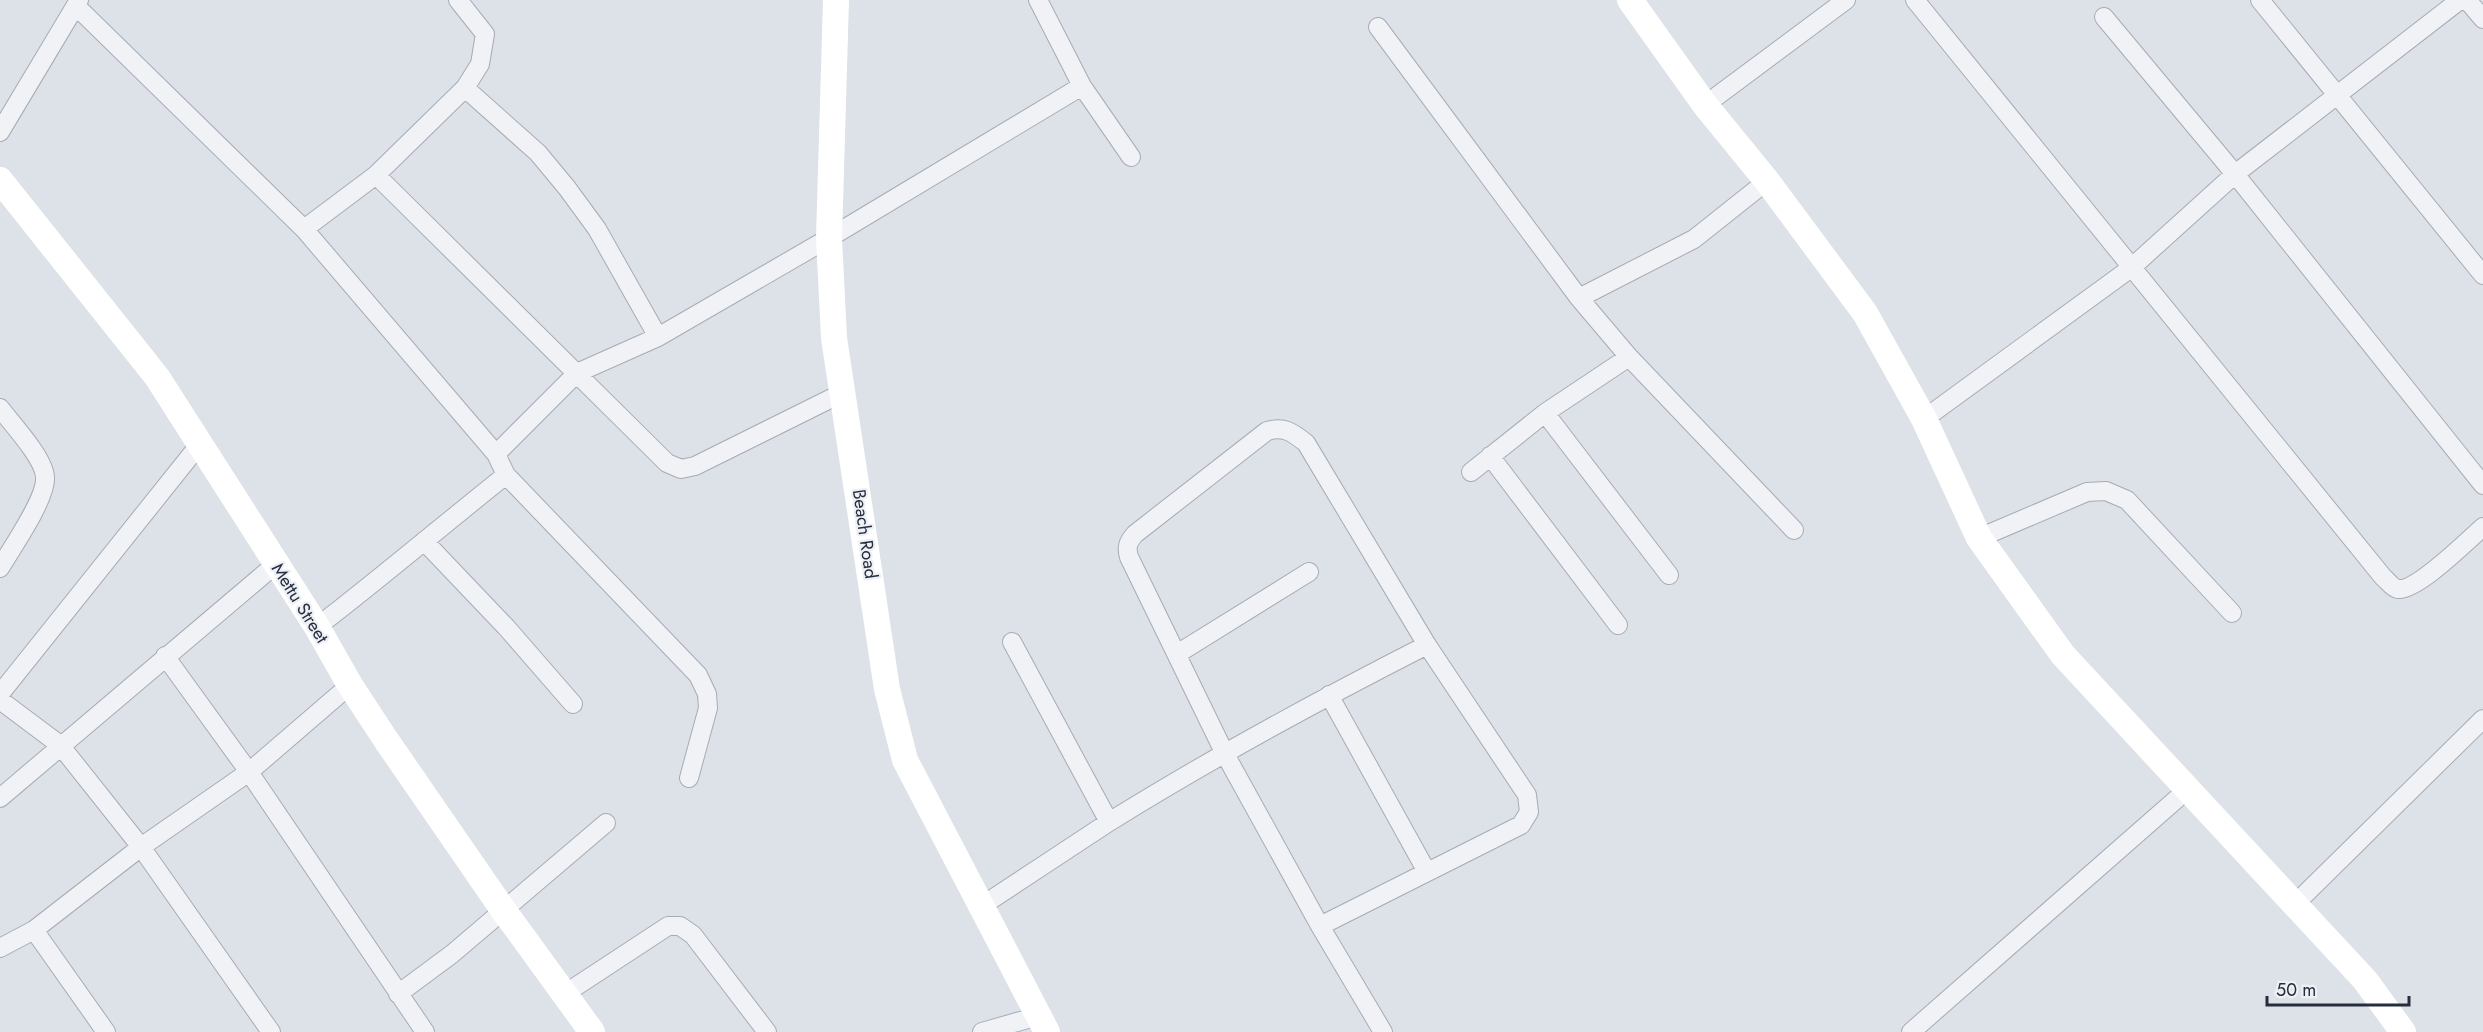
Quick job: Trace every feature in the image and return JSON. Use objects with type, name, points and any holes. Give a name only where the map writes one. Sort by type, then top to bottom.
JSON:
[{"type":"street","points":[[304,229],[376,175],[465,88],[480,64],[485,34],[458,0]]},
{"type":"street","name":"Beach Road","points":[[836,0],[829,238],[834,338],[886,688],[905,760],[1042,1024]]},
{"type":"street","points":[[1038,0],[1082,86],[1131,157]]},
{"type":"street","points":[[1630,0],[1705,105],[1767,181],[1865,313],[1924,419],[1979,538],[2063,655],[2365,980],[2403,1032]]},
{"type":"street","points":[[1705,105],[1846,0]]},
{"type":"street","points":[[1915,0],[2383,577],[2394,587],[2401,589],[2409,587],[2483,527]]},
{"type":"street","points":[[2260,0],[2483,275]]},
{"type":"street","points":[[1924,419],[2131,268],[2235,174],[2460,0]]},
{"type":"street","points":[[2467,0],[2483,19]]},
{"type":"street","points":[[0,132],[78,3],[304,229],[496,454],[506,475],[698,675],[707,694],[708,708],[689,778]]},
{"type":"street","points":[[2104,17],[2235,174],[2483,485]]},
{"type":"street","points":[[1378,27],[1579,298],[1629,357],[1794,530]]},
{"type":"street","points":[[496,454],[577,373],[658,337],[829,238],[1082,86]]},
{"type":"street","points":[[465,88],[538,153],[567,188],[597,229],[658,337]]},
{"type":"street","points":[[376,175],[667,464],[681,470],[695,466],[842,393]]},
{"type":"street","name":"Mettu Street","points":[[0,180],[157,377],[317,627],[350,685],[504,911],[566,993],[592,1032]]},
{"type":"street","points":[[1579,298],[1694,238],[1767,181]]},
{"type":"street","points":[[1471,472],[1545,413],[1629,357]]},
{"type":"street","points":[[0,568],[43,495],[45,477],[38,460],[1,411]]},
{"type":"street","points":[[1545,413],[1669,574]]},
{"type":"street","points":[[1320,926],[1521,825],[1529,812],[1527,795],[1427,645],[1306,443],[1291,432],[1279,427],[1267,431],[1135,534],[1128,541],[1129,557],[1225,754],[1320,926],[1383,1032]]},
{"type":"street","points":[[0,694],[199,445]]},
{"type":"street","points":[[1490,456],[1618,625]]},
{"type":"street","points":[[317,627],[396,567],[424,541],[506,475]]},
{"type":"street","points":[[1979,538],[2087,492],[2106,491],[2127,500],[2232,613]]},
{"type":"street","points":[[424,541],[506,627],[573,704]]},
{"type":"street","points":[[0,798],[276,564]]},
{"type":"street","points":[[1177,654],[1309,572]]},
{"type":"street","points":[[1012,642],[1109,822]]},
{"type":"street","points":[[980,907],[1109,822],[1225,754],[1329,695],[1427,645]]},
{"type":"street","points":[[165,656],[249,772],[425,1032]]},
{"type":"street","points":[[0,948],[34,930],[141,847],[249,772],[350,685]]},
{"type":"street","points":[[1329,695],[1427,872]]},
{"type":"street","points":[[0,700],[60,745],[141,847],[271,1032]]},
{"type":"street","points":[[2295,904],[2483,719]]},
{"type":"street","points":[[1911,1032],[2188,789]]},
{"type":"street","points":[[398,994],[452,954],[606,823]]},
{"type":"street","points":[[566,993],[668,926],[680,926],[693,935],[767,1032]]},
{"type":"street","points":[[34,930],[106,1032]]},
{"type":"street","points":[[982,1032],[1042,1024]]}]
